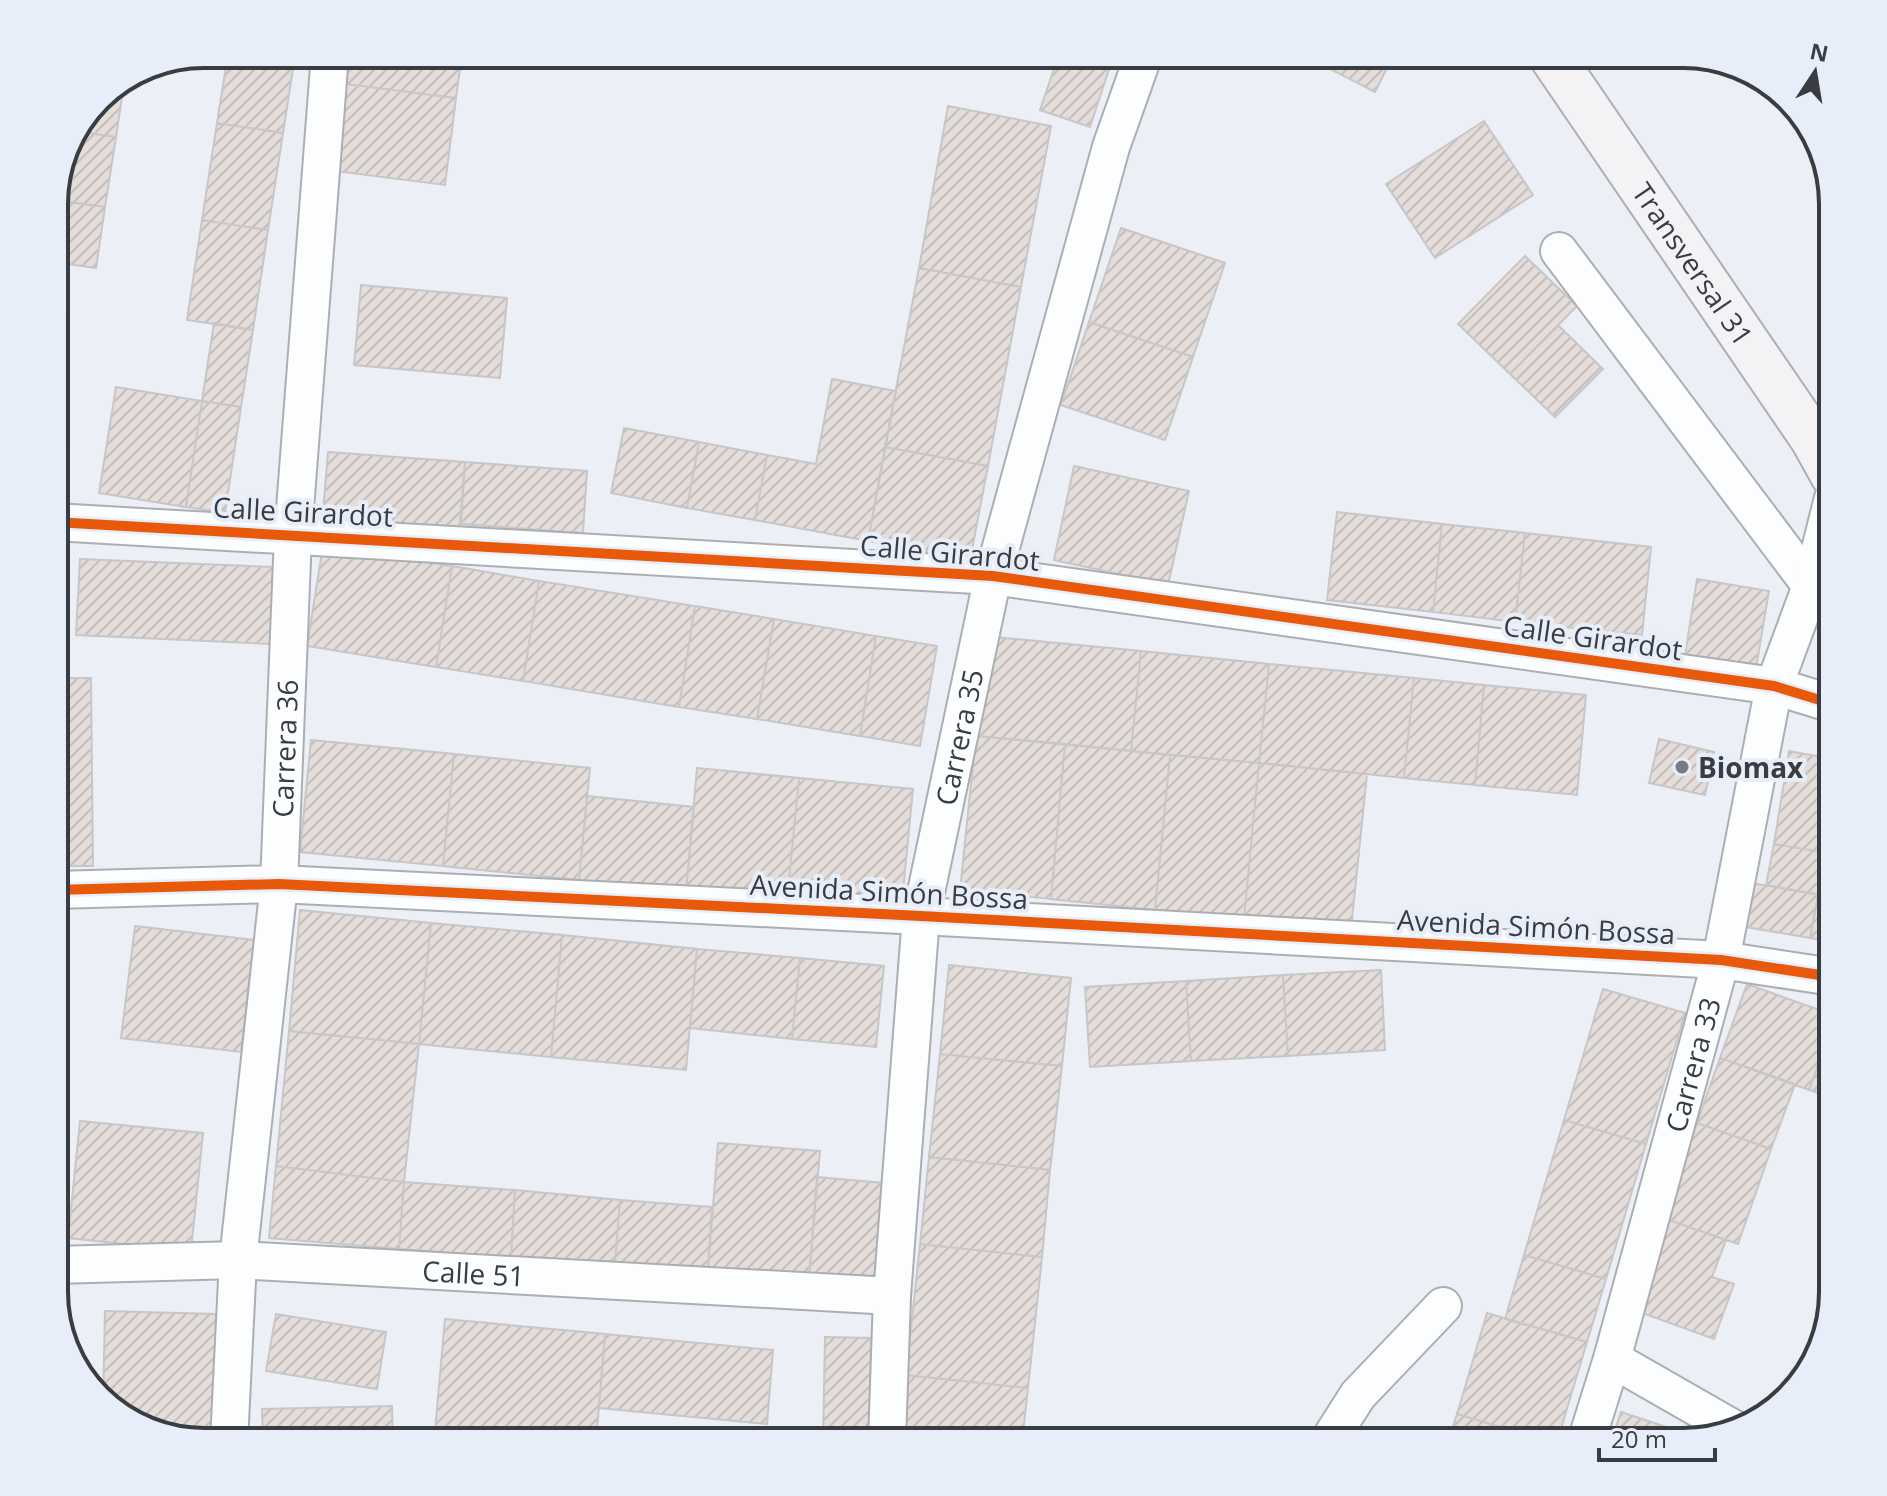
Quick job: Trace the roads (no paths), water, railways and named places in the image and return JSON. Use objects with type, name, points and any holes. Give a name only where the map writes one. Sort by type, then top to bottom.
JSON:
[{"type":"street","name":"Carrera 36","points":[[230,1428],[238,1260],[279,884],[293,535],[329,68]]},
{"type":"street","name":"Carrera 35","points":[[887,1428],[892,1296],[921,916],[993,576],[1111,147],[1139,68]]},
{"type":"street","name":"Transversal 31","points":[[1560,68],[1819,436]]},
{"type":"street","points":[[1559,251],[1811,586]]},
{"type":"street","name":"Calle Girardot","points":[[68,523],[993,576],[1774,686],[1819,700]]},
{"type":"street","name":"Carrera 33","points":[[1590,1428],[1721,960],[1774,686],[1811,586],[1819,554]]},
{"type":"street","name":"Avenida Simón Bossa","points":[[68,890],[279,884],[1721,960],[1819,975]]},
{"type":"street","name":"Calle 51","points":[[68,1265],[238,1260],[892,1296]]},
{"type":"street","points":[[1337,1428],[1358,1395],[1443,1306]]},
{"type":"street","points":[[1612,1359],[1722,1422]]},
{"type":"place","name":"Biomax","points":[[1682,767]]}]
